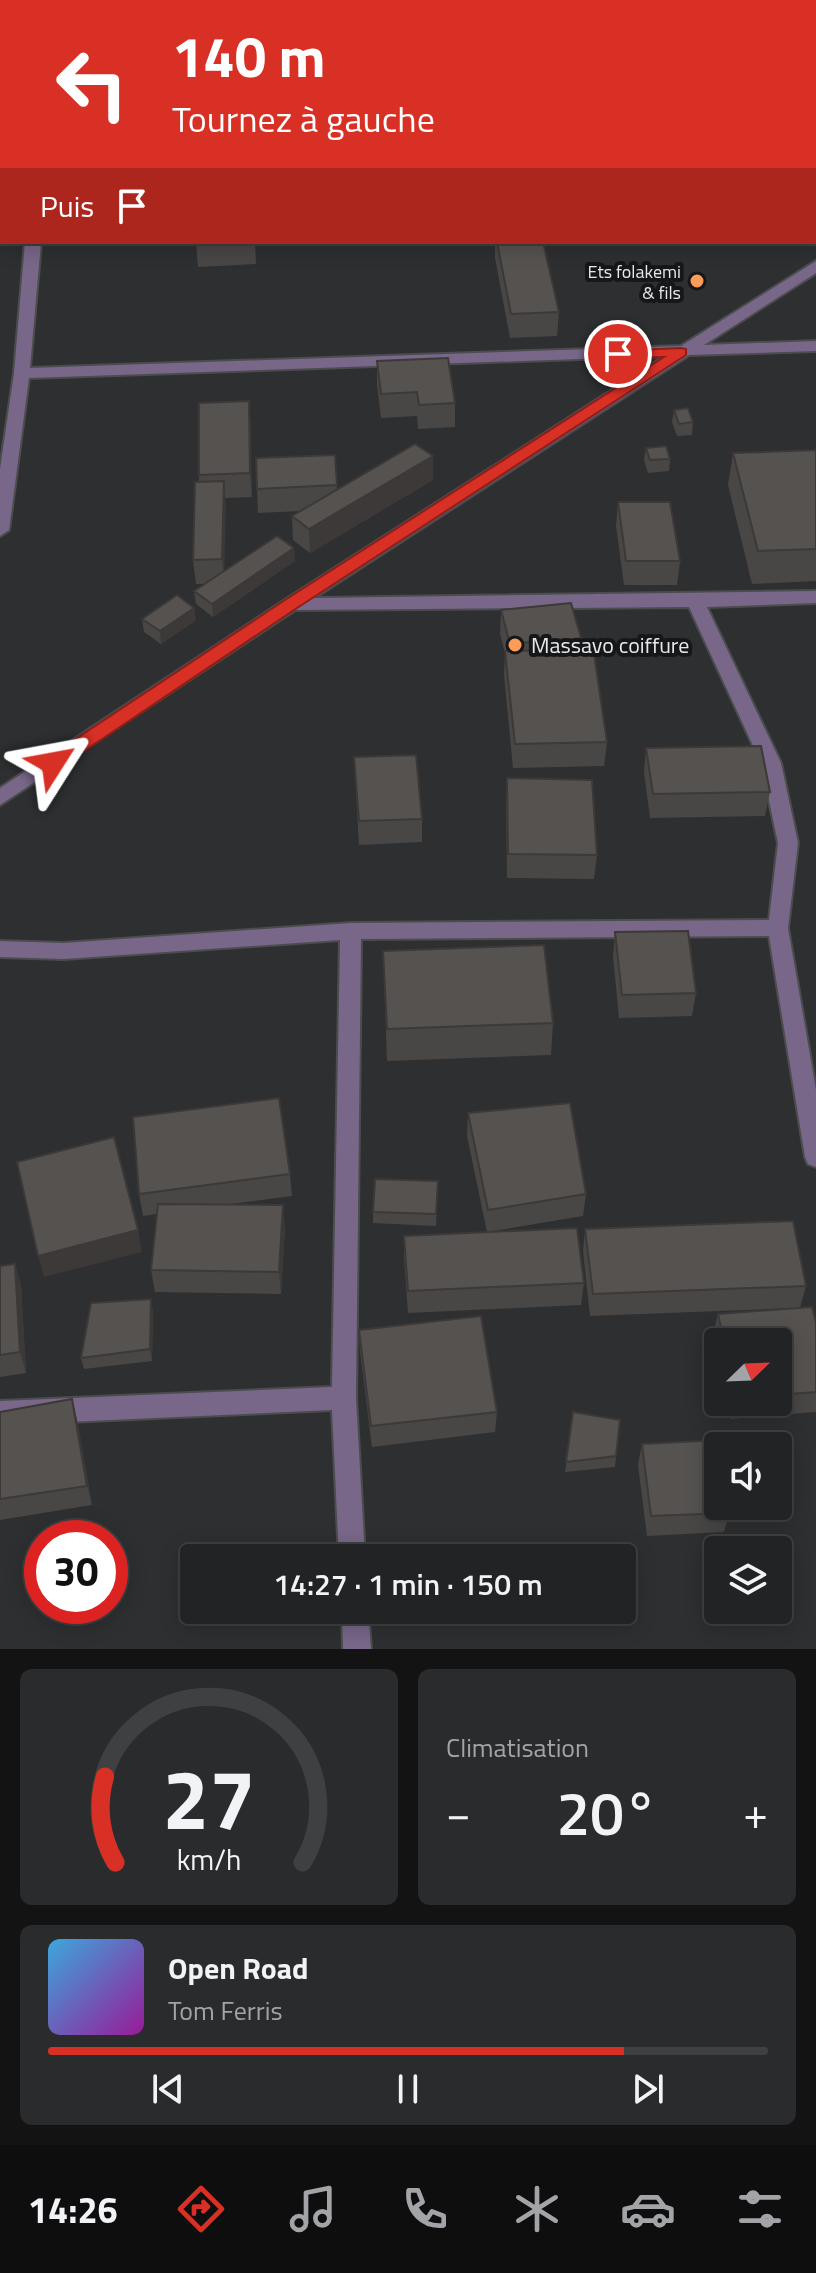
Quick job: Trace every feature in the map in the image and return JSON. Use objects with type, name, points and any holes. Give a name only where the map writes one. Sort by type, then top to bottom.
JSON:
[{"type":"street","points":[[0,530],[22,373],[33,244]]},
{"type":"street","points":[[0,798],[291,604],[816,266]]},
{"type":"street","points":[[22,373],[816,346]]},
{"type":"street","points":[[291,604],[816,597]]},
{"type":"street","points":[[695,601],[771,763],[788,843],[778,928],[816,1157]]},
{"type":"street","points":[[0,949],[64,951],[351,931],[778,928]]},
{"type":"street","points":[[351,931],[344,1398],[351,1544]]},
{"type":"street","points":[[0,1413],[344,1398]]},
{"type":"street","points":[[356,1624],[357,1649]]},
{"type":"building","points":[[497,244],[543,244],[559,312],[511,314]]},
{"type":"building","points":[[448,358],[455,403],[419,405],[417,392],[381,394],[377,361]]},
{"type":"building","points":[[249,401],[250,473],[199,475],[199,403]]},
{"type":"building","points":[[688,408],[693,422],[679,424],[674,410]]},
{"type":"building","points":[[415,444],[433,456],[309,529],[292,516]]},
{"type":"building","points":[[666,446],[670,459],[650,460],[646,448]]},
{"type":"building","points":[[816,450],[816,549],[758,551],[733,453]]},
{"type":"building","points":[[335,455],[337,485],[257,489],[256,458]]},
{"type":"building","points":[[224,481],[222,559],[193,560],[195,482]]},
{"type":"building","points":[[618,502],[670,502],[680,561],[626,561]]},
{"type":"building","points":[[277,536],[294,548],[212,604],[194,591]]},
{"type":"building","points":[[177,595],[194,608],[160,631],[142,619]]},
{"type":"building","points":[[571,603],[581,638],[567,640],[592,640],[607,742],[515,744],[505,651],[561,650],[560,639],[510,644],[501,610]]},
{"type":"building","points":[[761,746],[770,792],[653,794],[646,748]]},
{"type":"building","points":[[416,755],[422,819],[359,821],[354,757]]},
{"type":"building","points":[[507,778],[592,780],[597,855],[508,854]]},
{"type":"building","points":[[688,931],[696,993],[622,995],[615,932]]},
{"type":"building","points":[[544,945],[553,1023],[387,1029],[383,951]]},
{"type":"building","points":[[279,1098],[290,1174],[139,1194],[133,1117]]},
{"type":"building","points":[[570,1103],[586,1194],[488,1210],[468,1113]]},
{"type":"building","points":[[114,1137],[138,1230],[38,1256],[17,1162]]},
{"type":"building","points":[[375,1179],[438,1181],[436,1214],[373,1212]]},
{"type":"building","points":[[158,1204],[283,1205],[279,1272],[151,1270]]},
{"type":"building","points":[[793,1221],[806,1286],[593,1294],[585,1229]]},
{"type":"building","points":[[577,1228],[584,1283],[408,1291],[404,1236]]},
{"type":"building","points":[[15,1264],[20,1352],[0,1355],[0,1266]]},
{"type":"building","points":[[151,1299],[150,1349],[81,1358],[91,1303]]},
{"type":"building","points":[[812,1307],[816,1323],[816,1392],[792,1394],[792,1328],[721,1328],[718,1314]]},
{"type":"building","points":[[481,1316],[497,1412],[371,1426],[359,1330]]},
{"type":"building","points":[[72,1399],[87,1486],[0,1499],[0,1412]]},
{"type":"building","points":[[573,1412],[620,1420],[616,1456],[566,1462]]},
{"type":"building","points":[[704,1441],[704,1514],[651,1516],[642,1444]]},
{"type":"place","name":"Ets folakemi & fils","points":[[697,281]]},
{"type":"place","name":"Massavo coiffure","points":[[515,645]]},
{"type":"route","points":[[53,763],[291,604],[681,352],[618,354]]}]
